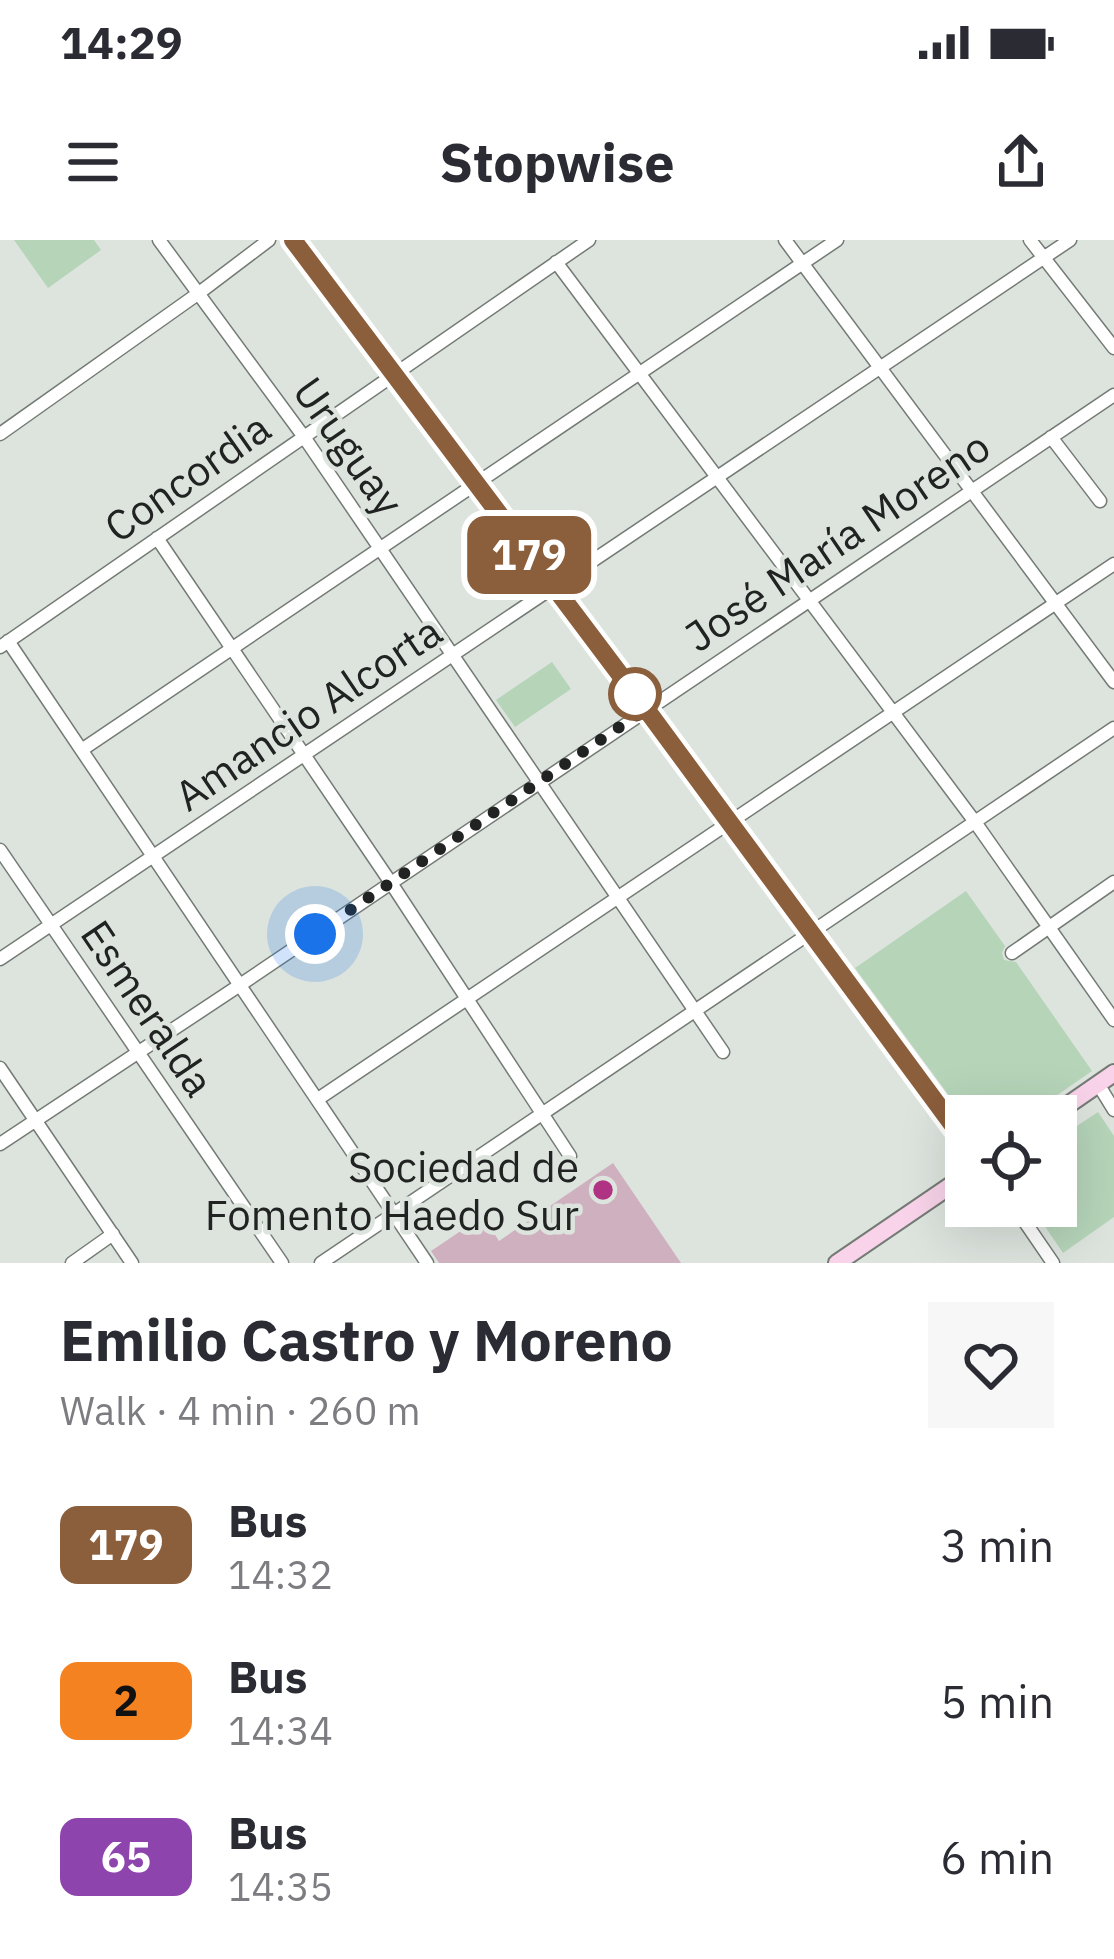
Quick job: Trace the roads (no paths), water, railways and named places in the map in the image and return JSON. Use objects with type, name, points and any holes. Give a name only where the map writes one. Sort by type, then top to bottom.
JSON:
[{"type":"street","name":"Uruguay","points":[[159,240],[304,437],[723,1052]]},
{"type":"street","points":[[0,434],[268,240]]},
{"type":"street","points":[[293,240],[945,1114]]},
{"type":"street","name":"Concordia","points":[[4,644],[589,240]]},
{"type":"street","points":[[784,240],[1114,682]]},
{"type":"street","points":[[83,749],[837,240]]},
{"type":"street","points":[[1030,240],[1114,348]]},
{"type":"street","name":"Amancio Alcorta","points":[[0,959],[1070,240]]},
{"type":"street","points":[[556,262],[975,822],[1114,1020]]},
{"type":"street","name":"José María Moreno","points":[[0,1144],[1114,394]]},
{"type":"street","points":[[1051,437],[1100,501]]},
{"type":"street","points":[[157,538],[570,1156]]},
{"type":"street","points":[[318,1099],[1114,564]]},
{"type":"street","points":[[4,644],[83,749],[427,1263]]},
{"type":"street","points":[[321,1263],[1114,728]]},
{"type":"street","name":"Esmeralda","points":[[0,850],[283,1263]]},
{"type":"street","points":[[1012,952],[1114,882]]},
{"type":"street","points":[[0,1067],[132,1263]]},
{"type":"street","points":[[1077,1099],[1114,1073]]},
{"type":"street","points":[[1098,1084],[1114,1110]]},
{"type":"street","points":[[838,1263],[945,1189]]},
{"type":"street","points":[[1028,1227],[1053,1263]]},
{"type":"street","points":[[72,1263],[113,1234]]},
{"type":"place","name":"Sociedad de Fomento Haedo Sur","points":[[603,1190]]}]
